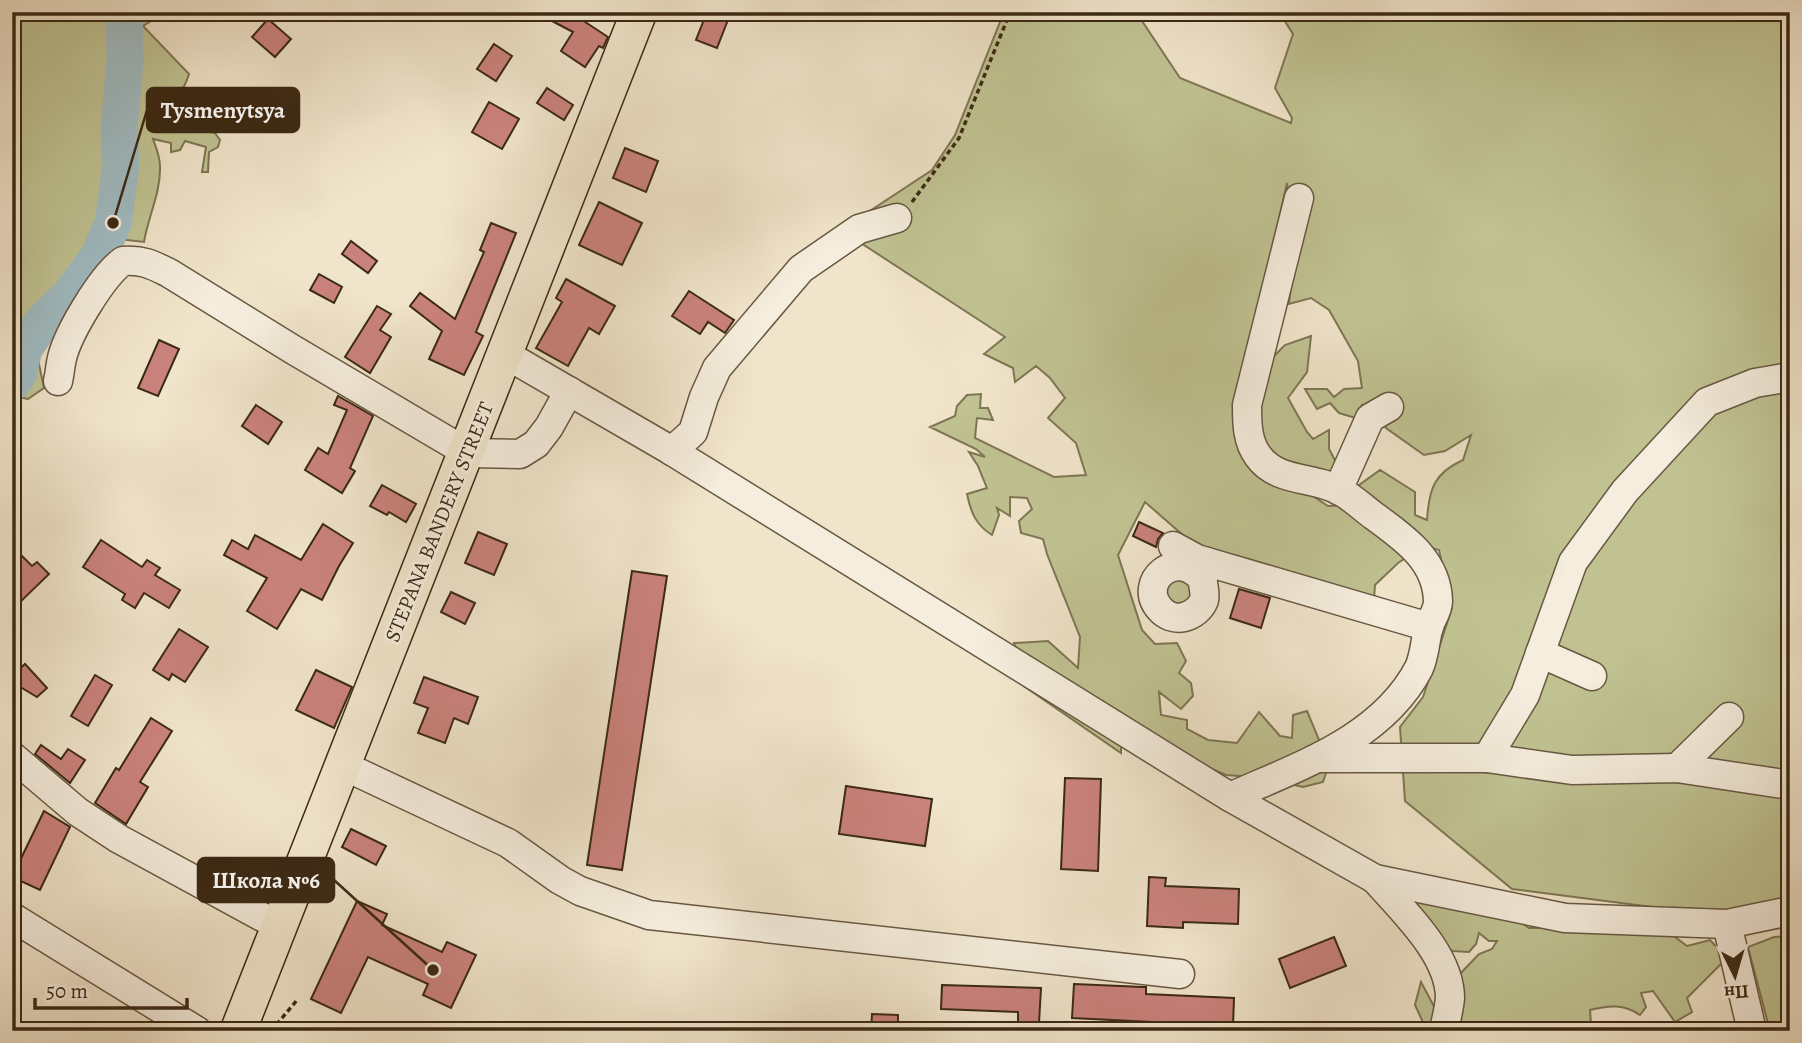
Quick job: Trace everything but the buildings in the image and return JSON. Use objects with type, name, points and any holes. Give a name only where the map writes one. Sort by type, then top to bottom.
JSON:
[{"type":"main road","name":"STEPANA BANDERY STREET","points":[[238,1031],[468,453],[639,12]]},
{"type":"lane","points":[[1230,797],[1319,758],[1367,729],[1395,703],[1420,666],[1429,627],[1438,604],[1435,581],[1428,565],[1413,544],[1339,490],[1276,472],[1258,457],[1247,430],[1247,405],[1299,198]]},
{"type":"lane","points":[[671,451],[693,432],[717,368],[801,270],[859,229],[897,218]]},
{"type":"lane","points":[[58,380],[69,340],[104,279],[123,261],[136,260],[148,262],[169,273],[468,453],[520,454],[536,444],[569,391]]},
{"type":"lane","points":[[505,354],[671,451],[1230,797],[1375,878],[1566,918],[1727,924],[1790,911]]},
{"type":"lane","points":[[1487,758],[1525,695],[1573,562],[1625,491],[1707,402],[1755,383],[1790,377]]},
{"type":"lane","points":[[1339,490],[1370,418],[1389,407]]},
{"type":"lane","points":[[1173,546],[1205,571],[1429,627]]},
{"type":"lane","points":[[1540,653],[1592,676]]},
{"type":"lane","points":[[1677,768],[1729,718]]},
{"type":"lane","points":[[12,756],[78,812],[120,839],[279,926]]},
{"type":"lane","points":[[1319,758],[1487,758],[1572,770],[1677,768],[1790,785]]},
{"type":"lane","points":[[342,765],[508,843],[580,891],[649,915],[1180,974]]},
{"type":"lane","points":[[1375,878],[1427,940],[1445,969],[1450,997],[1444,1031]]},
{"type":"lane","points":[[12,917],[197,1031]]},
{"type":"lane","points":[[1727,924],[1752,1031]]},
{"type":"path","points":[[897,218],[921,192],[959,138],[1009,12]]},
{"type":"path","points":[[271,1031],[298,999]]},
{"type":"green space","points":[[12,12],[152,12],[154,19],[143,26],[189,74],[180,92],[161,102],[182,124],[215,133],[220,140],[218,147],[209,152],[208,172],[202,172],[206,147],[185,141],[180,150],[171,152],[171,143],[153,139],[159,159],[160,176],[144,242],[92,236],[76,271],[85,330],[60,322],[31,326],[44,388],[28,399],[12,396]]},
{"type":"green space","points":[[1004,12],[1136,12],[1180,78],[1291,123],[1292,118],[1275,88],[1293,34],[1279,12],[1790,12],[1790,903],[1730,917],[1512,889],[1405,801],[1400,727],[1423,697],[1452,608],[1439,550],[1424,546],[1398,563],[1375,585],[1374,600],[1200,550],[1145,502],[1118,555],[1142,630],[1155,644],[1177,643],[1186,661],[1179,673],[1191,683],[1193,696],[1181,709],[1159,692],[1161,715],[1187,720],[1187,729],[1208,740],[1237,743],[1259,712],[1280,736],[1292,738],[1293,715],[1307,711],[1329,764],[1323,782],[1303,787],[1264,778],[1226,775],[1156,745],[1121,740],[1121,753],[1018,682],[1019,656],[1014,643],[1048,641],[1078,668],[1080,637],[1043,539],[1021,533],[1019,521],[1032,509],[1027,498],[1010,497],[1010,516],[997,508],[999,515],[992,535],[986,531],[975,518],[967,494],[987,488],[969,452],[985,457],[976,449],[930,427],[955,416],[957,406],[967,395],[981,394],[980,408],[988,408],[993,420],[977,418],[975,438],[1054,477],[1086,475],[1076,443],[1048,418],[1065,398],[1050,378],[1036,366],[1015,382],[1013,368],[984,354],[1005,337],[841,230],[932,170],[955,135]],"holes":[[[1287,183],[1293,266],[1289,304],[1311,298],[1329,310],[1358,361],[1362,388],[1344,389],[1334,397],[1327,389],[1305,389],[1317,409],[1330,403],[1339,413],[1359,419],[1362,405],[1374,407],[1386,428],[1424,455],[1445,451],[1471,435],[1463,460],[1445,470],[1435,483],[1429,499],[1427,520],[1415,515],[1415,492],[1380,470],[1355,488],[1348,505],[1328,506],[1305,491],[1344,477],[1329,449],[1329,430],[1313,439],[1288,398],[1307,372],[1311,336],[1285,345],[1264,366],[1238,401]]]},
{"type":"green space","points":[[1184,574],[1197,597],[1173,610],[1161,586]]},
{"type":"green space","points":[[1406,897],[1510,915],[1529,928],[1663,928],[1687,946],[1710,940],[1727,958],[1687,998],[1692,1012],[1675,1022],[1653,991],[1641,993],[1646,1007],[1640,1015],[1616,1006],[1590,1010],[1591,1024],[1599,1026],[1598,1031],[1453,1031],[1458,976],[1479,954],[1492,949],[1497,941],[1489,941],[1479,933],[1476,944],[1469,952],[1452,951],[1436,936]]},
{"type":"green space","points":[[1790,936],[1790,1022],[1777,1031],[1770,1031],[1748,947],[1774,937]]},
{"type":"green space","points":[[1421,982],[1447,1031],[1427,1031],[1415,1005]]},
{"type":"waterway","points":[[12,383],[18,374],[24,349],[42,322],[70,295],[99,256],[113,223],[121,165],[119,129],[125,62],[124,12]]},
{"type":"place","name":"Tysmenytsya","points":[[113,223]]},
{"type":"place","name":"Школа №6","points":[[433,970]]}]
